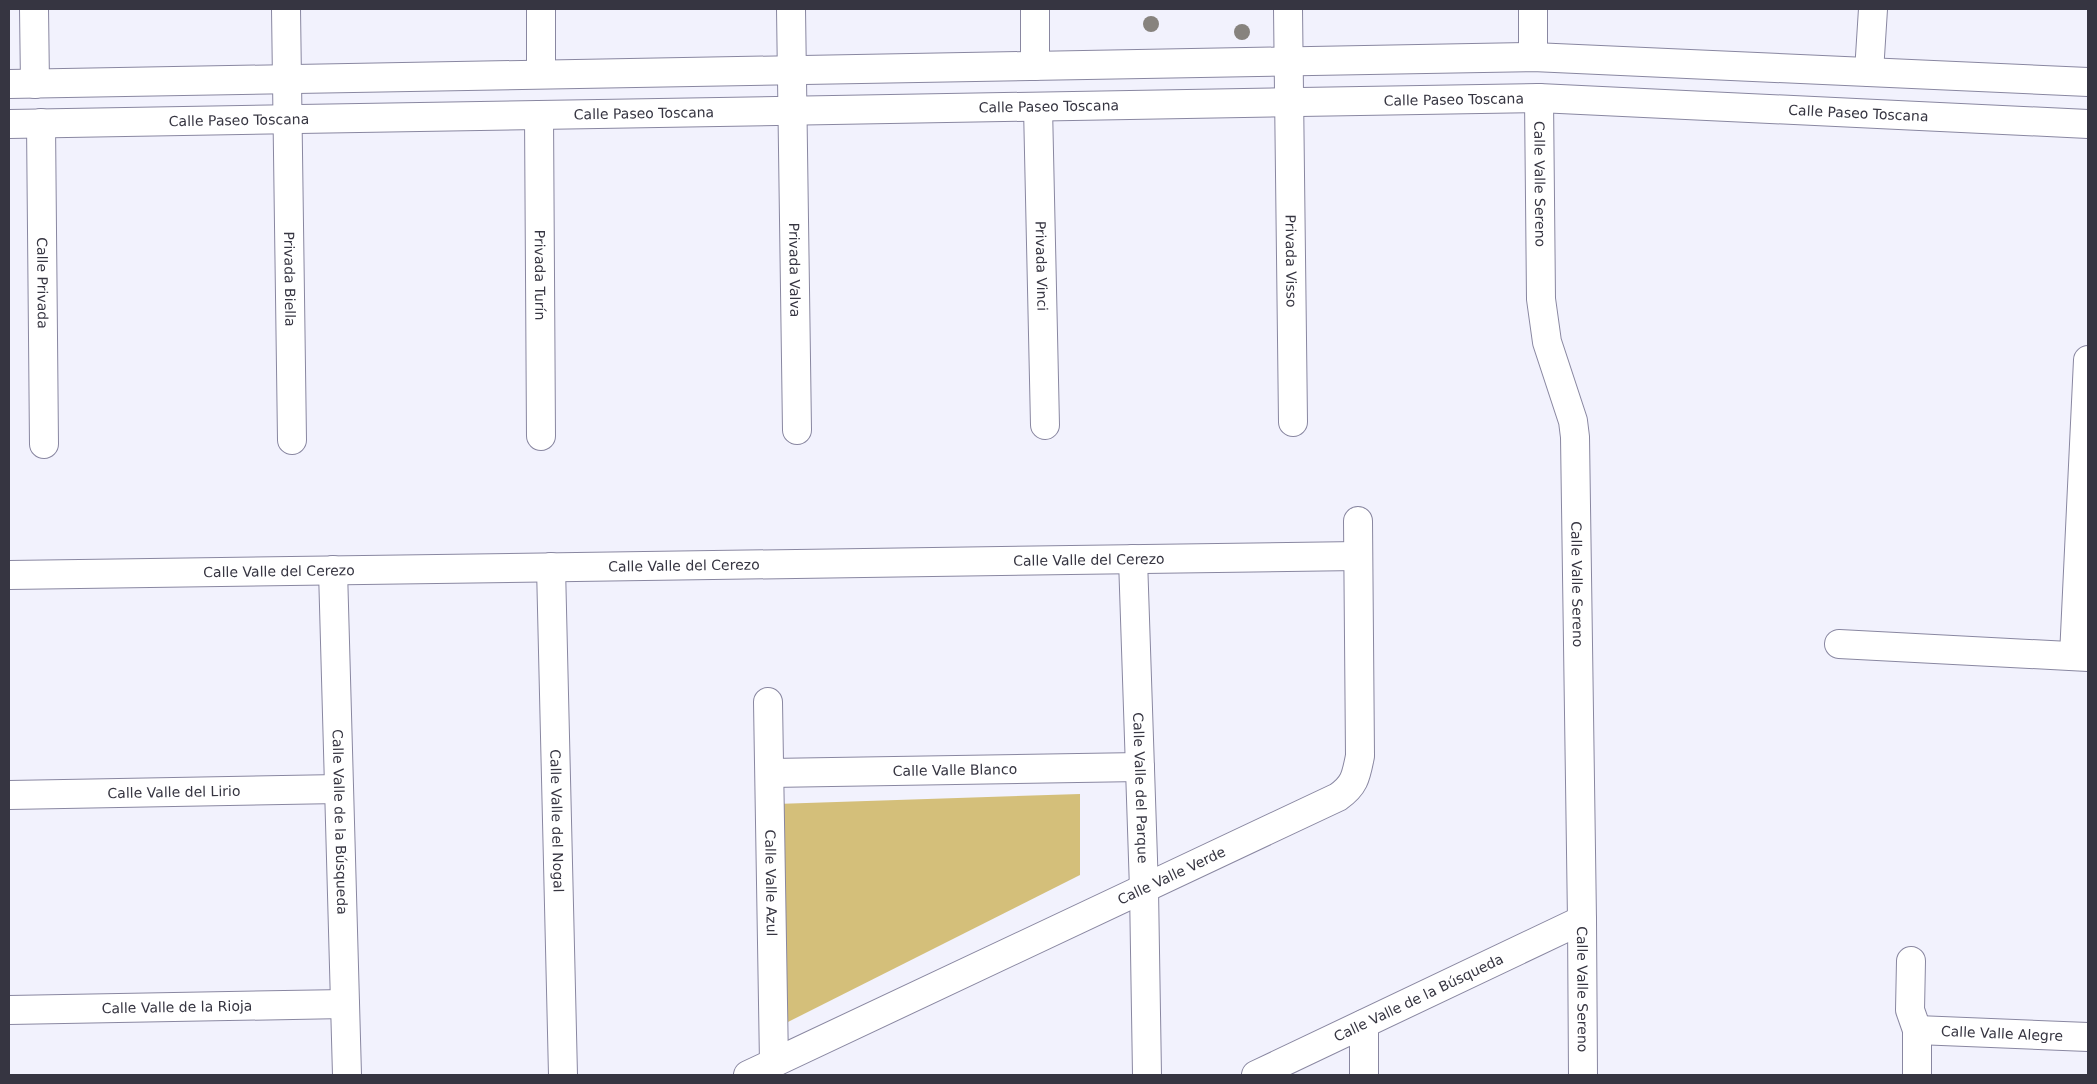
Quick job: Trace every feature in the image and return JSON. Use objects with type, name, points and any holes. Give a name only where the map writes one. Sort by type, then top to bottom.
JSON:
[{"type":"street","points":[[34,9],[35,84]]},
{"type":"street","name":"Privada Biella","points":[[286,9],[292,440]]},
{"type":"street","points":[[541,9],[541,74]]},
{"type":"street","name":"Privada Valva","points":[[791,9],[797,430]]},
{"type":"street","points":[[1035,9],[1035,66]]},
{"type":"street","name":"Privada Visso","points":[[1288,9],[1293,422]]},
{"type":"street","points":[[1533,9],[1533,57]]},
{"type":"street","points":[[1869,72],[1873,9]]},
{"type":"street","points":[[9,84],[1533,57],[2088,82]]},
{"type":"street","name":"Calle Paseo Toscana","points":[[9,124],[1539,98],[2088,124]]},
{"type":"street","name":"Calle Valle Sereno","points":[[1539,98],[1541,299],[1547,342],[1573,421],[1575,437],[1583,1075]]},
{"type":"street","name":"Privada Vinci","points":[[1038,107],[1045,425]]},
{"type":"street","name":"Privada Turín","points":[[539,115],[541,436]]},
{"type":"street","name":"Calle Privada","points":[[41,123],[44,444]]},
{"type":"street","points":[[1840,644],[2081,657],[2088,360]]},
{"type":"street","name":"Calle Valle Verde","points":[[748,1075],[1329,802],[1349,790],[1355,778],[1360,756],[1358,521]]},
{"type":"street","name":"Calle Valle del Cerezo","points":[[9,575],[1358,556]]},
{"type":"street","name":"Calle Valle del Parque","points":[[1133,559],[1144,889],[1147,1075]]},
{"type":"street","name":"Calle Valle del Nogal","points":[[551,567],[563,1075]]},
{"type":"street","name":"Calle Valle de la Búsqueda","points":[[333,570],[347,1075]]},
{"type":"street","name":"Calle Valle Azul","points":[[768,702],[774,1063]]},
{"type":"street","name":"Calle Valle Blanco","points":[[770,773],[1140,767]]},
{"type":"street","name":"Calle Valle del Lirio","points":[[9,795],[339,789]]},
{"type":"street","name":"Calle Valle de la Búsqueda","points":[[1256,1075],[1582,920]]},
{"type":"street","points":[[1911,961],[1910,1010],[1917,1030],[1917,1075]]},
{"type":"street","name":"Calle Valle de la Rioja","points":[[9,1010],[345,1004]]},
{"type":"street","points":[[1364,1024],[1364,1075]]},
{"type":"street","name":"Calle Valle Alegre","points":[[1917,1030],[2088,1037]]},
{"type":"shaded area","points":[[1080,794],[1080,875],[780,1026],[776,804]]}]
